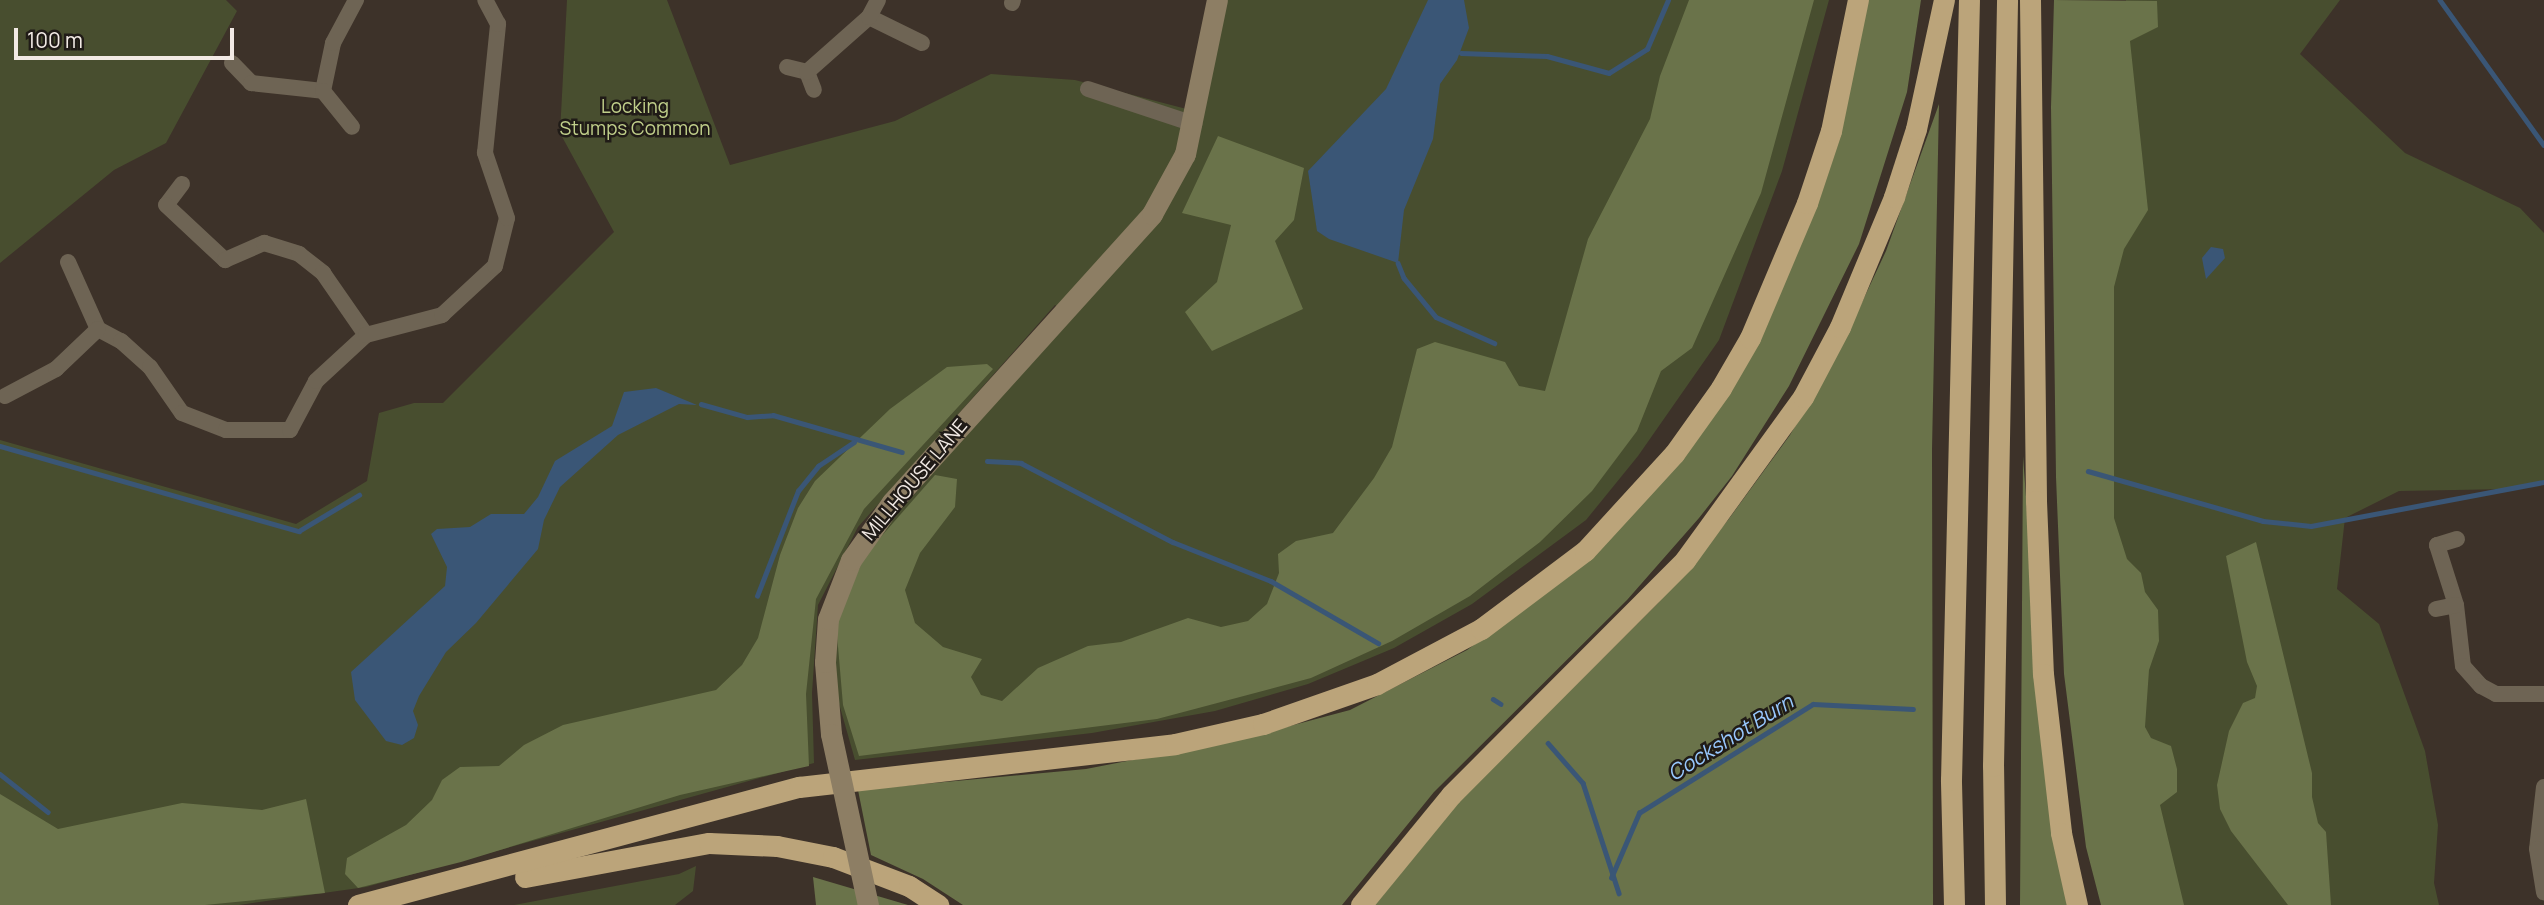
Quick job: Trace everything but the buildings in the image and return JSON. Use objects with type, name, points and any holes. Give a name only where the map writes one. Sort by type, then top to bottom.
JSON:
[{"type":"highway","points":[[358,905],[799,788],[1175,744],[1263,724],[1377,684],[1481,629],[1585,551],[1674,454],[1721,388],[1750,338],[1807,203],[1831,131],[1858,0]]},
{"type":"highway","points":[[1361,905],[1406,844],[1451,795],[1685,560],[1803,397],[1840,327],[1894,197],[1916,129],[1944,0]]},
{"type":"highway","points":[[1954,905],[1951,780],[1969,0]]},
{"type":"highway","points":[[1995,905],[1993,766],[2007,0]]},
{"type":"highway","points":[[2030,0],[2036,501],[2043,674],[2061,832],[2077,905]]},
{"type":"highway","points":[[376,905],[646,851],[709,843],[777,846],[833,857],[909,887],[938,905]]},
{"type":"street","points":[[323,91],[333,43],[356,0]]},
{"type":"street","points":[[68,262],[98,329],[121,341],[150,367],[181,413],[226,430],[290,430],[316,382],[366,335],[442,315],[495,266],[507,218],[485,153],[498,24],[485,0]]},
{"type":"street","points":[[807,72],[869,17],[878,0]]},
{"type":"street","name":"MILLHOUSE LANE","points":[[868,905],[831,733],[825,662],[828,620],[851,560],[892,502],[1152,214],[1185,154],[1194,124],[1217,0]]},
{"type":"street","points":[[869,17],[922,43]]},
{"type":"street","points":[[232,64],[251,83],[323,91],[352,127]]},
{"type":"street","points":[[787,67],[807,72]]},
{"type":"street","points":[[807,72],[814,90]]},
{"type":"street","points":[[1088,89],[1194,124]]},
{"type":"street","points":[[182,184],[166,205],[225,260],[264,243],[299,254],[323,273],[366,335]]},
{"type":"street","points":[[5,396],[56,369],[98,329]]},
{"type":"street","points":[[2457,539],[2437,545],[2456,605],[2460,659],[2473,679],[2496,694],[2544,694]]},
{"type":"street","points":[[2435,609],[2456,605]]},
{"type":"street","points":[[2544,787],[2538,849],[2544,892]]},
{"type":"green space","points":[[0,0],[226,0],[237,11],[166,143],[114,170],[0,263]]},
{"type":"green space","name":"Locking Stumps Common","points":[[567,0],[667,0],[730,165],[895,121],[991,74],[1075,80],[1202,113],[1224,0],[1829,0],[1782,171],[1719,340],[1638,456],[1586,520],[1472,604],[1394,648],[1308,684],[1215,711],[1092,733],[855,760],[836,693],[833,621],[863,553],[1071,315],[1055,305],[858,527],[818,605],[812,693],[814,763],[366,887],[239,905],[0,905],[0,440],[296,524],[367,481],[379,413],[414,403],[443,403],[614,232],[560,133]]},
{"type":"green space","points":[[1689,0],[1814,0],[1761,193],[1692,348],[1661,371],[1637,431],[1592,491],[1540,542],[1470,596],[1392,641],[1311,678],[1157,719],[859,756],[843,705],[836,623],[865,555],[935,475],[957,479],[955,507],[920,553],[905,590],[915,623],[943,647],[982,659],[971,677],[981,695],[1002,701],[1038,668],[1088,646],[1121,642],[1188,618],[1221,627],[1248,621],[1267,604],[1279,573],[1278,554],[1296,541],[1333,533],[1374,478],[1392,447],[1417,349],[1435,342],[1505,362],[1519,386],[1545,391],[1588,239],[1650,119],[1660,76]]},
{"type":"green space","points":[[1865,0],[1921,0],[1907,92],[1859,244],[1789,386],[1732,476],[1699,518],[1627,600],[1434,792],[1342,905],[963,905],[923,879],[871,855],[858,790],[1086,769],[1245,738],[1350,710],[1467,650],[1574,572],[1606,542],[1760,334],[1779,296],[1825,176]]},
{"type":"green space","points":[[2054,0],[2157,1],[2158,27],[2130,41],[2148,210],[2124,249],[2114,287],[2114,518],[2127,559],[2141,573],[2145,592],[2158,610],[2159,641],[2149,670],[2145,727],[2151,738],[2171,746],[2177,769],[2177,792],[2160,805],[2184,905],[2101,905],[2086,847],[2064,674],[2056,477],[2051,107]]},
{"type":"green space","points":[[2126,0],[2340,0],[2300,54],[2405,153],[2520,208],[2544,233],[2544,481],[2510,489],[2399,491],[2345,518],[2337,589],[2379,624],[2425,751],[2438,825],[2434,883],[2439,905],[2154,905],[2116,710],[2106,267]]},
{"type":"green space","points":[[1939,104],[1932,450],[1933,905],[1369,905],[1434,826],[1658,603],[1728,520],[1790,435],[1842,345],[1886,251]]},
{"type":"green space","points":[[1218,136],[1304,168],[1294,220],[1275,241],[1303,309],[1212,351],[1185,312],[1217,282],[1231,225],[1182,213]]},
{"type":"green space","points":[[987,364],[993,369],[864,509],[816,599],[806,694],[809,766],[680,795],[461,862],[358,888],[345,874],[347,858],[406,825],[432,800],[442,780],[460,767],[499,766],[524,745],[563,725],[716,690],[742,665],[758,638],[780,555],[798,508],[815,481],[890,409],[947,367]]},
{"type":"green space","points":[[2023,456],[2028,524],[2067,905],[2020,905]]},
{"type":"green space","points":[[2256,542],[2312,773],[2312,797],[2318,823],[2326,832],[2331,905],[2288,905],[2231,831],[2220,809],[2217,785],[2229,731],[2243,703],[2255,698],[2257,686],[2247,662],[2226,556]]},
{"type":"green space","points":[[0,794],[58,829],[182,803],[262,810],[306,799],[325,893],[205,905],[0,905]]},
{"type":"green space","points":[[696,866],[693,891],[675,905],[514,905],[679,874]]},
{"type":"green space","points":[[813,877],[908,905],[816,905]]},
{"type":"water","points":[[1428,0],[1464,0],[1469,28],[1457,60],[1440,84],[1433,139],[1404,210],[1398,263],[1329,239],[1317,231],[1308,171],[1386,89]]},
{"type":"water","points":[[2211,247],[2223,249],[2225,258],[2206,279],[2202,258]]},
{"type":"water","points":[[656,388],[697,405],[679,404],[618,435],[560,487],[544,520],[538,549],[476,623],[446,652],[419,696],[413,711],[418,725],[414,738],[402,745],[386,741],[355,700],[351,672],[445,586],[447,567],[431,534],[437,529],[470,527],[491,514],[524,514],[538,497],[555,461],[612,426],[624,392]]},
{"type":"waterway","points":[[1461,53],[1547,56],[1609,73],[1647,49],[1668,0]]},
{"type":"waterway","points":[[2440,0],[2544,145]]},
{"type":"waterway","points":[[1398,263],[1404,278],[1436,317],[1494,343]]},
{"type":"waterway","points":[[701,404],[747,417],[773,415],[902,452]]},
{"type":"waterway","points":[[757,596],[798,491],[818,466],[854,442]]},
{"type":"waterway","points":[[0,446],[299,531],[359,495]]},
{"type":"waterway","points":[[987,461],[1021,463],[1173,542],[1271,581],[1378,643]]},
{"type":"waterway","points":[[2088,471],[2263,521],[2311,526],[2544,482]]},
{"type":"waterway","points":[[1493,699],[1501,704]]},
{"type":"waterway","name":"Cockshot Burn","points":[[1611,878],[1639,813],[1813,704],[1913,709]]},
{"type":"waterway","points":[[1548,743],[1583,783],[1619,893]]},
{"type":"waterway","points":[[0,774],[48,812]]}]
